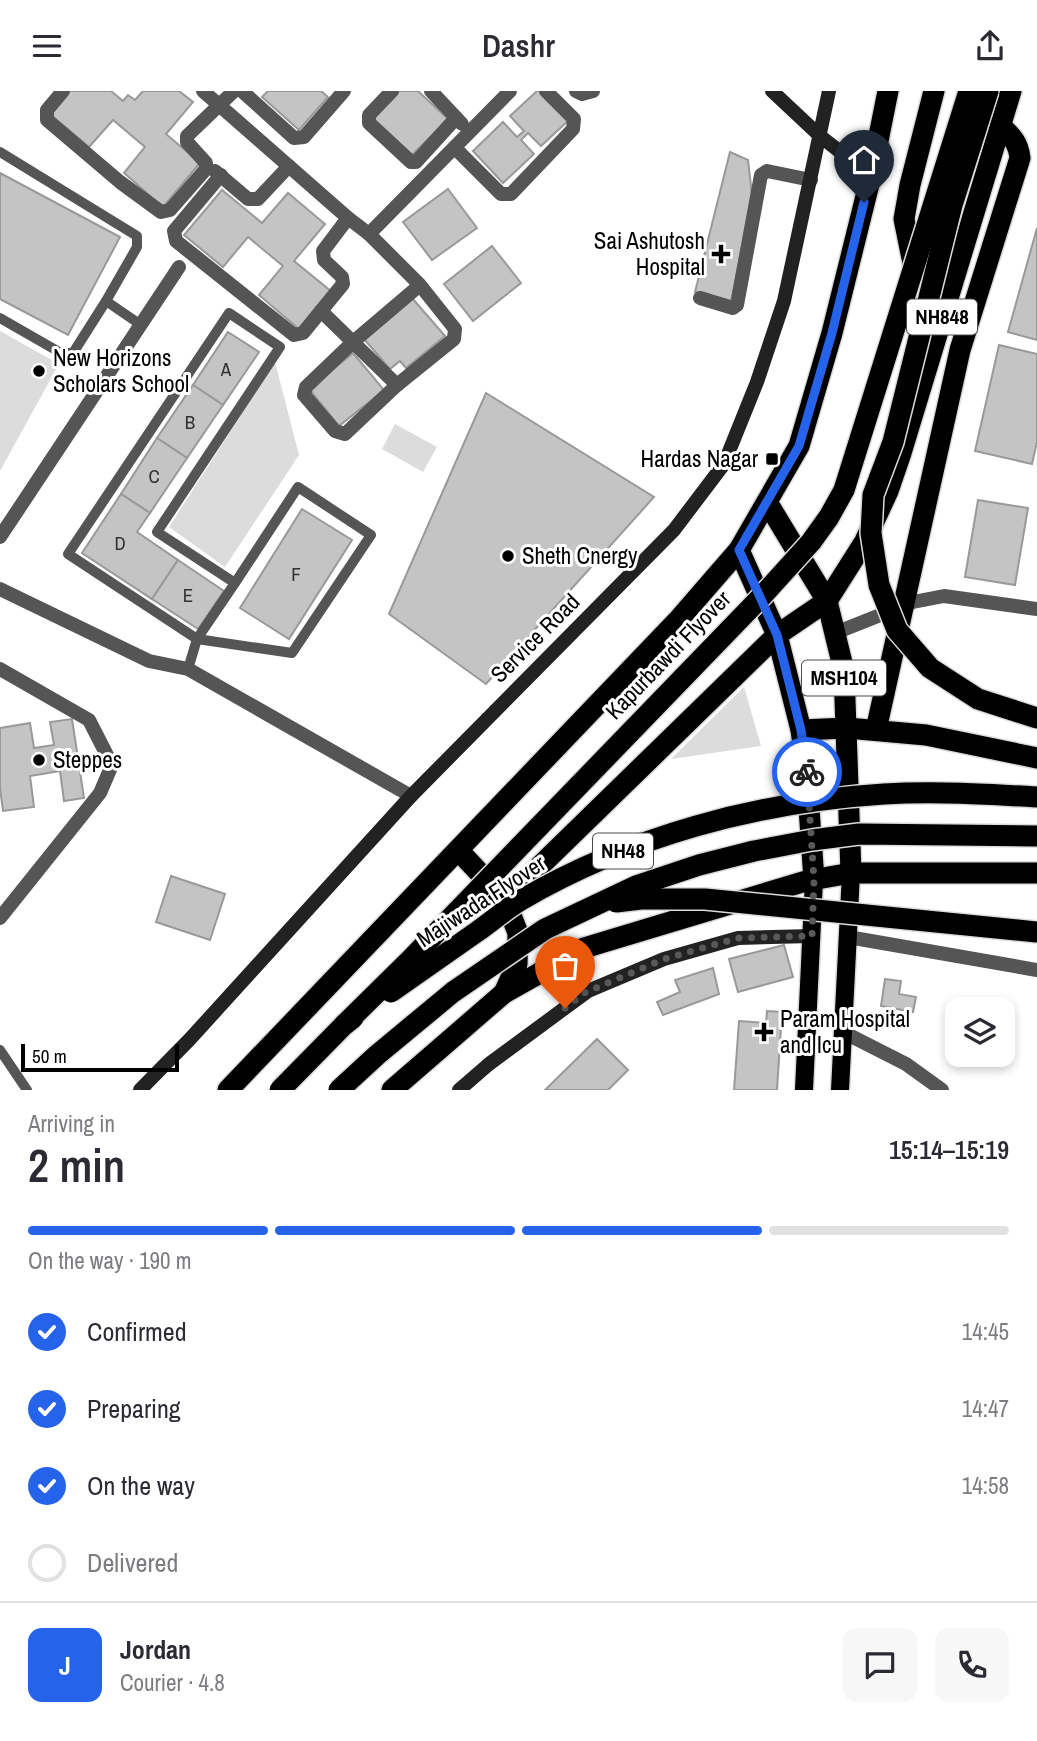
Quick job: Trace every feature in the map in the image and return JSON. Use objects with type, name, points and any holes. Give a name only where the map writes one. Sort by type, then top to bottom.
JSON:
[{"type":"highway","points":[[228,1090],[680,618],[739,550],[799,446],[832,333],[871,176],[888,91]]},
{"type":"highway","points":[[914,268],[904,219],[934,91]]},
{"type":"highway","name":"Kapurbawdi Flyover","points":[[344,1025],[763,595],[811,542],[829,517],[844,490],[969,91]]},
{"type":"highway","points":[[988,91],[952,205],[893,442],[873,495],[871,533],[879,585],[897,630],[930,668],[978,699],[1037,718]]},
{"type":"highway","name":"NH848","points":[[827,601],[865,541],[888,491],[1011,91]]},
{"type":"highway","points":[[876,730],[960,350],[1020,157],[1013,139],[1000,125]]},
{"type":"highway","name":"MSH104","points":[[767,502],[827,601],[844,671],[852,873]]},
{"type":"highway","points":[[739,550],[777,635],[801,730],[814,880]]},
{"type":"highway","points":[[505,900],[777,635],[827,601]]},
{"type":"highway","points":[[801,730],[846,728],[926,734],[1037,758]]},
{"type":"highway","name":"Majiwada Flyover","points":[[280,1090],[344,1025],[520,901],[575,872],[636,845],[702,823],[783,805],[836,798],[943,793],[1037,797]]},
{"type":"highway","name":"NH48","points":[[339,1090],[453,992],[545,929],[636,886],[699,865],[754,851],[859,834],[1037,836]]},
{"type":"highway","points":[[458,851],[505,900],[518,933],[517,964],[504,993]]},
{"type":"highway","points":[[392,1090],[504,993],[584,948],[814,880],[852,873],[1037,873]]},
{"type":"highway","points":[[596,905],[641,899],[705,899],[1037,932]]},
{"type":"main road","points":[[840,1090],[852,873]]},
{"type":"main road","points":[[804,1090],[814,880]]},
{"type":"street","points":[[63,91],[47,110],[47,120],[120,182],[161,212],[170,210],[206,169],[206,163]]},
{"type":"street","points":[[204,91],[369,234],[420,285],[454,329],[454,339],[397,385],[345,433],[335,431],[304,395],[306,387],[420,285]]},
{"type":"street","points":[[234,91],[187,136],[187,142],[206,163],[248,199],[258,199],[289,166]]},
{"type":"street","points":[[242,91],[294,138],[304,137],[344,91]]},
{"type":"street","points":[[392,91],[369,115],[369,123],[411,162],[416,162],[456,118]]},
{"type":"street","points":[[430,91],[470,133]]},
{"type":"street","points":[[369,234],[510,91]]},
{"type":"street","points":[[455,148],[501,194],[511,194],[573,129],[574,119],[546,91]]},
{"type":"street","points":[[576,91],[582,94],[593,91]]},
{"type":"street","points":[[772,91],[820,136],[871,176]]},
{"type":"street","name":"Service Road","points":[[140,1090],[190,1039],[411,796],[674,530],[724,464],[757,382],[784,301],[830,91]]},
{"type":"street","points":[[700,298],[733,308],[737,305],[761,175],[774,171],[811,180]]},
{"type":"street","points":[[221,175],[174,231],[176,241],[294,335],[303,333],[343,284],[342,277],[324,260],[323,251],[348,218]]},
{"type":"street","points":[[0,537],[179,267]]},
{"type":"street","points":[[321,311],[397,385]]},
{"type":"street","points":[[0,589],[149,660],[188,669],[411,796]]},
{"type":"street","points":[[835,633],[913,602],[944,596],[1037,609]]},
{"type":"street","points":[[0,669],[89,720],[112,765],[100,793],[0,918]]},
{"type":"street","points":[[458,1090],[588,991],[664,959],[738,938],[812,936]]},
{"type":"street","points":[[848,937],[1037,970]]},
{"type":"street","points":[[843,1032],[906,1064],[942,1090]]},
{"type":"lane","points":[[0,152],[137,236],[137,247],[73,353],[61,353],[0,318]]},
{"type":"lane","points":[[106,301],[141,325]]},
{"type":"lane","points":[[188,669],[197,639],[235,583],[298,487],[371,535],[292,653],[197,639],[68,554],[229,313],[280,347],[157,531],[235,583]]},
{"type":"lane","points":[[0,1050],[27,1090]]},
{"type":"shaded area","points":[[0,331],[59,364],[0,471]]},
{"type":"shaded area","points":[[275,362],[299,455],[225,567],[169,527]]},
{"type":"shaded area","points":[[395,424],[437,447],[423,472],[382,449]]},
{"type":"shaded area","points":[[744,687],[761,746],[671,759]]},
{"type":"building","points":[[70,91],[111,91],[123,101],[128,95],[135,100],[143,91],[179,91],[193,102],[166,134],[200,163],[163,207],[124,173],[145,147],[113,120],[89,147],[50,114]]},
{"type":"building","points":[[268,91],[321,91],[328,97],[299,130],[262,97]]},
{"type":"building","points":[[399,91],[418,91],[448,119],[411,156],[372,119]]},
{"type":"building","points":[[537,91],[541,91],[569,120],[541,146],[528,133],[521,140],[534,154],[503,183],[473,151],[503,122],[517,137],[524,131],[510,116]]},
{"type":"building","points":[[730,152],[748,160],[752,195],[731,302],[695,292]]},
{"type":"building","points":[[0,173],[120,237],[68,335],[0,299]]},
{"type":"building","points":[[448,189],[477,228],[432,260],[403,222]]},
{"type":"building","points":[[222,190],[262,223],[288,193],[325,224],[294,261],[332,292],[300,330],[259,295],[283,266],[248,237],[223,267],[184,235]]},
{"type":"building","points":[[1037,228],[1037,340],[1008,332]]},
{"type":"building","points":[[492,246],[521,283],[473,321],[444,284]]},
{"type":"building","points":[[412,298],[445,336],[406,368],[400,361],[390,369],[364,339]]},
{"type":"building","points":[[228,332],[259,352],[223,405],[193,385]]},
{"type":"building","points":[[999,345],[1037,354],[1037,442],[1032,464],[975,451]]},
{"type":"building","points":[[353,353],[384,390],[339,426],[309,389]]},
{"type":"building","points":[[193,385],[223,405],[187,458],[157,438]]},
{"type":"building","name":"Sheth Cnergy","points":[[486,393],[654,497],[486,684],[389,614]]},
{"type":"building","points":[[157,438],[187,458],[150,513],[121,494]]},
{"type":"building","points":[[121,494],[150,513],[137,532],[178,560],[152,599],[82,553]]},
{"type":"building","points":[[978,500],[1028,508],[1015,585],[965,577]]},
{"type":"building","points":[[302,509],[352,540],[289,639],[240,608]]},
{"type":"building","points":[[178,560],[224,591],[198,629],[152,599]]},
{"type":"building","name":"Steppes","points":[[72,719],[84,798],[64,801],[60,771],[30,776],[34,807],[3,811],[0,788],[0,728],[30,723],[34,748],[54,745],[50,722]]},
{"type":"building","points":[[171,876],[225,894],[210,940],[156,922]]},
{"type":"building","points":[[784,945],[793,977],[738,992],[729,959]]},
{"type":"building","points":[[713,968],[719,994],[663,1015],[657,1002],[680,992],[675,980]]},
{"type":"building","points":[[885,979],[901,981],[899,994],[916,997],[913,1012],[881,1006]]},
{"type":"building","points":[[767,1011],[782,1012],[777,1090],[734,1090],[739,1021],[766,1023]]},
{"type":"building","points":[[597,1039],[628,1070],[608,1090],[545,1090]]},
{"type":"way so far","points":[[565,1008],[584,993],[664,959],[738,938],[812,936],[814,880],[807,772]]},
{"type":"place","name":"Sai Ashutosh Hospital","points":[[721,254]]},
{"type":"place","name":"New Horizons Scholars School","points":[[39,371]]},
{"type":"place","name":"Hardas Nagar","points":[[772,459]]},
{"type":"place","name":"Sheth Cnergy","points":[[508,556]]},
{"type":"place","name":"Steppes","points":[[39,760]]},
{"type":"place","name":"Param Hospital and Icu","points":[[764,1032]]},
{"type":"route","points":[[807,772],[801,730],[777,635],[739,550],[799,446],[832,333],[864,202]]}]
